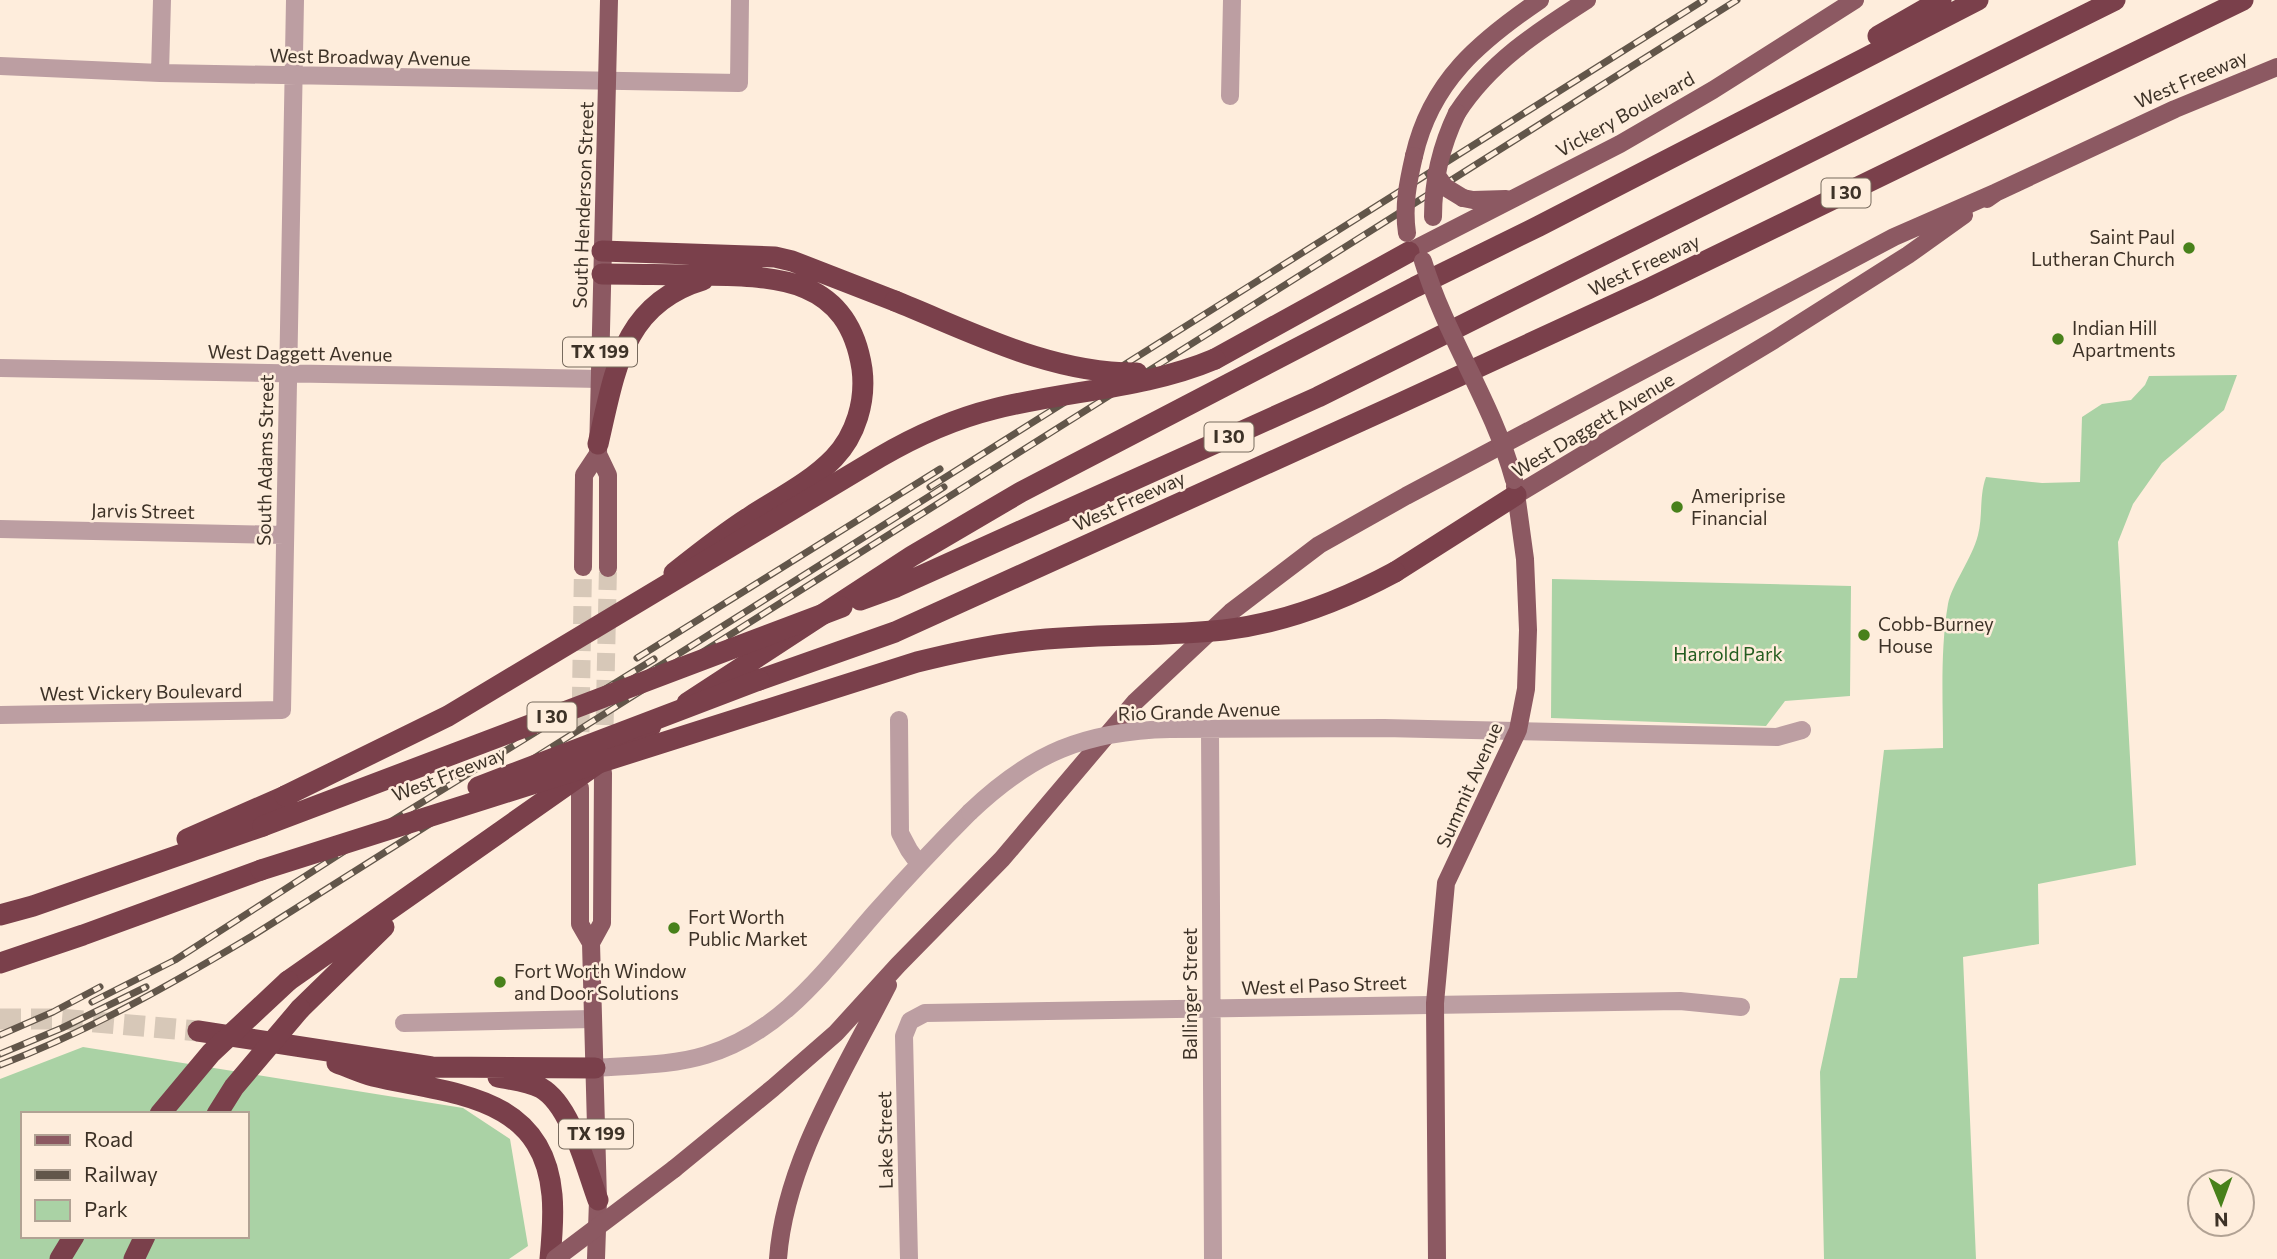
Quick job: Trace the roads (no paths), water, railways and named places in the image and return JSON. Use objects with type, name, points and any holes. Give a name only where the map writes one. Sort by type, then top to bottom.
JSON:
[{"type":"highway","points":[[1643,172],[1941,0]]},
{"type":"highway","points":[[162,1112],[211,1053],[288,981],[628,741],[912,556],[1107,446],[1978,0]]},
{"type":"highway","name":"West Freeway","points":[[0,915],[33,906],[276,821],[896,587],[1318,397],[2115,0]]},
{"type":"highway","name":"West Freeway","points":[[0,963],[261,870],[759,680],[895,632],[1648,289],[2243,0]]},
{"type":"highway","points":[[33,906],[264,806],[448,716],[880,457],[943,426],[994,409],[1170,376],[1214,359],[1413,249]]},
{"type":"highway","points":[[602,251],[775,257],[792,261],[1025,353],[1084,370],[1137,373],[1179,368],[1214,359]]},
{"type":"highway","points":[[602,274],[726,275],[785,280],[802,285],[826,300],[842,317],[857,347],[862,373],[862,402],[858,416],[853,431],[835,457],[805,481],[724,533],[622,612]]},
{"type":"highway","points":[[598,449],[617,365],[638,323],[655,304],[668,295],[701,281],[726,275]]},
{"type":"highway","points":[[261,870],[917,662],[1027,640],[1202,632],[1272,621],[1322,605],[1395,572],[1515,487]]},
{"type":"highway","points":[[218,1112],[234,1087],[300,1009],[436,877]]},
{"type":"highway","points":[[198,1031],[296,1048],[451,1068],[531,1084],[547,1092],[566,1117],[598,1199]]},
{"type":"highway","points":[[296,1048],[370,1075],[480,1099],[515,1119],[532,1139],[548,1173],[552,1196],[553,1259]]},
{"type":"highway","points":[[451,1068],[595,1068]]},
{"type":"highway","points":[[60,1259],[73,1238]]},
{"type":"highway","points":[[134,1259],[144,1238]]},
{"type":"main road","name":"South Henderson Street","points":[[608,568],[608,475],[598,449],[609,0]]},
{"type":"main road","name":"Summit Avenue","points":[[1437,1259],[1435,1003],[1446,883],[1518,730],[1526,690],[1528,630],[1525,559],[1515,487],[1497,429],[1413,249],[1405,213],[1407,187],[1421,134],[1442,89],[1466,57],[1503,25],[1540,0]]},
{"type":"main road","points":[[1413,249],[1433,239],[1436,174],[1441,153],[1457,113],[1474,89],[1499,62],[1587,0]]},
{"type":"main road","name":"Vickery Boulevard","points":[[1433,239],[1665,118],[1855,0]]},
{"type":"main road","name":"West Freeway","points":[[1692,390],[1908,255],[1997,192],[2175,109],[2277,67]]},
{"type":"main road","points":[[1436,174],[1445,187],[1463,198],[1513,199]]},
{"type":"main road","points":[[553,1259],[674,1169],[774,1088],[836,1033],[1002,859],[1135,702],[1231,612],[1320,545],[1430,483],[1894,237],[1997,192]]},
{"type":"main road","name":"West Daggett Avenue","points":[[1515,487],[1692,390]]},
{"type":"main road","name":"South Henderson Street","points":[[583,567],[584,475],[598,449]]},
{"type":"main road","name":"TX 199","points":[[591,943],[603,923],[603,773]]},
{"type":"main road","name":"TX 199","points":[[580,788],[580,924],[591,943],[598,1199],[596,1259]]},
{"type":"main road","points":[[778,1259],[780,1237],[797,1170],[898,965]]},
{"type":"street","points":[[160,74],[162,0]]},
{"type":"street","name":"South Adams Street","points":[[282,710],[295,0]]},
{"type":"street","name":"West Broadway Avenue","points":[[0,66],[160,74],[739,83],[740,0]]},
{"type":"street","points":[[1230,96],[1232,0]]},
{"type":"street","name":"West Daggett Avenue","points":[[0,368],[600,379]]},
{"type":"street","name":"Jarvis Street","points":[[0,529],[284,535]]},
{"type":"street","name":"West Vickery Boulevard","points":[[0,715],[282,710]]},
{"type":"street","points":[[898,720],[901,833],[919,863]]},
{"type":"street","name":"Ballinger Street","points":[[1210,729],[1213,1259]]},
{"type":"street","name":"Rio Grande Avenue","points":[[595,1068],[694,1058],[715,1052],[763,1028],[802,996],[919,863],[970,812],[1009,776],[1060,748],[1121,732],[1142,730],[1518,730],[1777,737],[1802,730]]},
{"type":"street","name":"West el Paso Street","points":[[910,1020],[925,1013],[1435,1003],[1680,1001],[1741,1007]]},
{"type":"street","points":[[404,1023],[593,1019]]},
{"type":"street","name":"Lake Street","points":[[909,1259],[904,1045],[906,1027],[910,1020]]},
{"type":"tunnel","points":[[580,759],[583,567]]},
{"type":"tunnel","points":[[604,752],[608,568]]},
{"type":"tunnel","points":[[0,1019],[61,1019],[198,1031]]},
{"type":"railway","points":[[930,487],[1704,0]]},
{"type":"railway","points":[[0,1065],[129,1006],[252,936],[1737,0]]},
{"type":"railway","points":[[637,658],[940,469]]},
{"type":"railway","points":[[645,675],[944,487]]},
{"type":"railway","points":[[92,1002],[175,960],[374,832],[654,659]]},
{"type":"railway","points":[[0,1035],[53,1012],[100,987]]},
{"type":"railway","points":[[0,1054],[62,1028],[146,987]]},
{"type":"place","name":"Saint Paul Lutheran Church","points":[[2189,248]]},
{"type":"place","name":"Indian Hill Apartments","points":[[2058,339]]},
{"type":"place","name":"Ameriprise Financial","points":[[1677,507]]},
{"type":"place","name":"Cobb-Burney House","points":[[1864,635]]},
{"type":"place","name":"Fort Worth Public Market","points":[[674,928]]},
{"type":"place","name":"Fort Worth Window and Door Solutions","points":[[500,982]]},
{"type":"park label","name":"Harrold Park","points":[[1728,654]]}]
